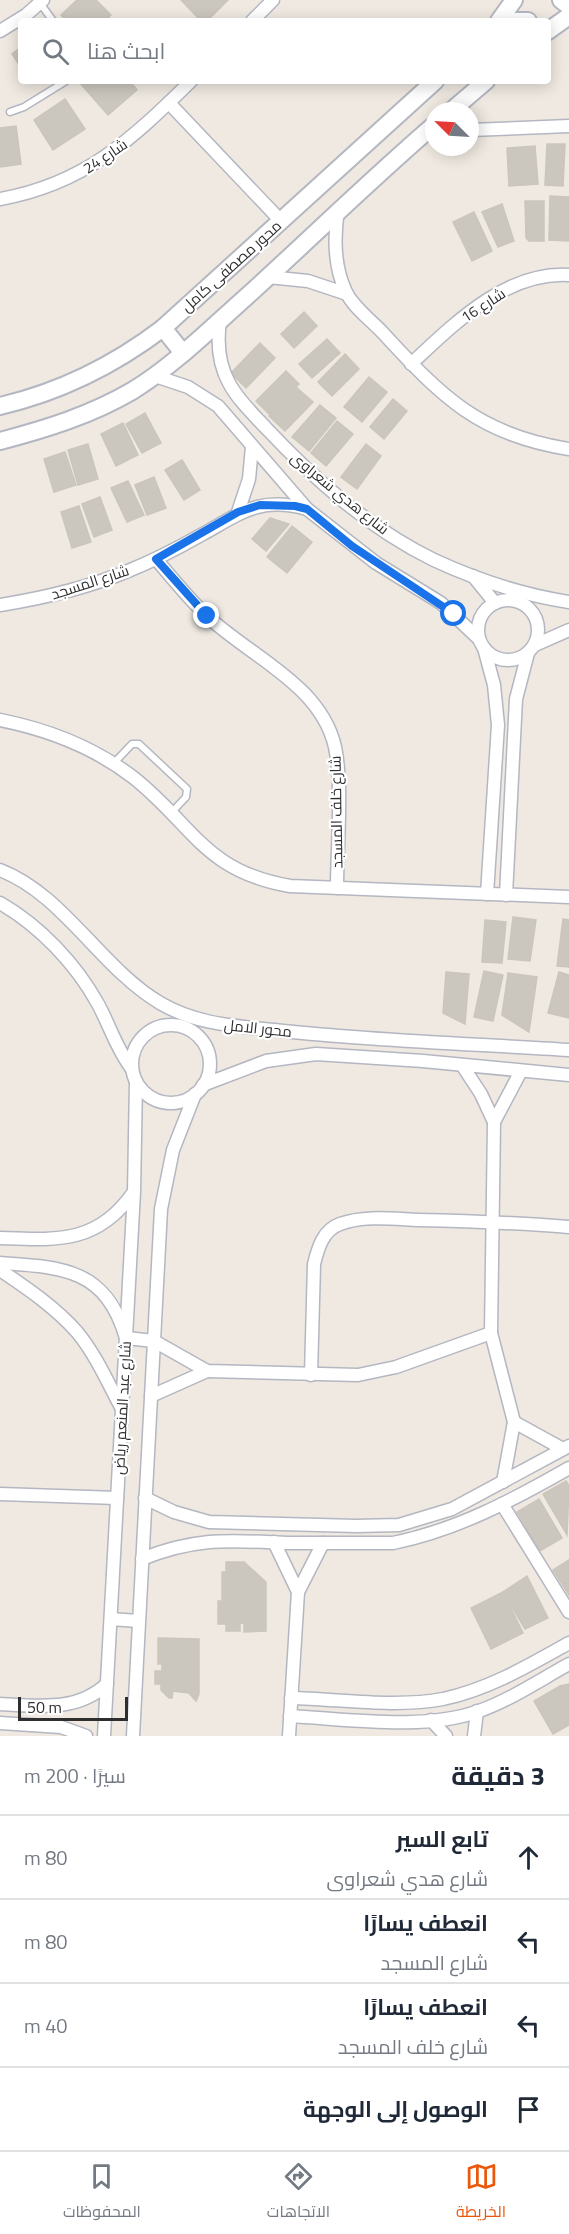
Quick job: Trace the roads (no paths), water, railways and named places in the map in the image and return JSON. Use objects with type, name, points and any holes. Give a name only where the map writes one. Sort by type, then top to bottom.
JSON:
[{"type":"street","points":[[255,18],[273,0]]},
{"type":"street","points":[[501,18],[514,0]]},
{"type":"street","points":[[561,0],[569,6]]},
{"type":"street","points":[[21,18],[42,2]]},
{"type":"street","points":[[551,29],[569,16]]},
{"type":"street","points":[[0,31],[18,20]]},
{"type":"street","name":"شارع 24","points":[[0,199],[50,186],[97,164],[141,130],[188,84]]},
{"type":"street","name":"محور مصطفى كامل","points":[[0,406],[78,381],[121,358],[163,328],[432,84]]},
{"type":"street","points":[[462,102],[482,84]]},
{"type":"street","points":[[169,103],[281,221]]},
{"type":"street","points":[[479,130],[569,126]]},
{"type":"street","points":[[0,441],[77,418],[125,395],[155,376],[220,321],[338,210],[425,136]]},
{"type":"street","points":[[338,210],[336,243],[346,294]]},
{"type":"street","name":"شارع 16","points":[[411,364],[455,324],[500,293],[532,279],[569,275]]},
{"type":"street","points":[[268,277],[308,281],[346,294],[443,395],[482,422],[525,441],[569,449]]},
{"type":"street","name":"شارع هدي شعراوى","points":[[220,321],[220,358],[235,392],[291,453],[366,519],[400,542],[473,575],[537,595],[569,602]]},
{"type":"street","points":[[163,328],[183,352]]},
{"type":"street","name":"شارع هدي شعراوى","points":[[155,376],[188,387],[218,406],[307,509],[376,563],[441,603],[481,643]]},
{"type":"street","points":[[218,406],[235,392]]},
{"type":"street","points":[[238,512],[249,479],[252,447]]},
{"type":"street","name":"شارع المسجد","points":[[0,605],[74,589],[156,559],[238,512],[272,504],[307,509]]},
{"type":"street","name":"شارع خلف المسجد","points":[[156,559],[207,616],[302,691],[321,714],[332,739],[337,764],[337,888]]},
{"type":"street","points":[[473,575],[495,603]]},
{"type":"street","points":[[520,602],[537,595]]},
{"type":"street","points":[[487,894],[498,724],[494,685],[478,630],[483,614],[495,603],[504,600],[520,602],[529,608],[538,625],[516,699],[506,895]]},
{"type":"street","points":[[481,643],[489,654],[505,661],[521,658],[532,649],[569,630]]},
{"type":"street","name":"شارع خلف المسجد","points":[[0,720],[66,738],[114,763],[136,780],[201,846],[238,870],[272,883],[337,888],[569,897]]},
{"type":"street","points":[[0,861],[4,872]]},
{"type":"street","name":"محور الامل","points":[[4,872],[50,903],[122,977],[162,1004],[206,1022],[326,1035],[569,1050]]},
{"type":"street","points":[[0,903],[32,925],[78,974],[99,1005],[118,1047],[142,1090],[162,1102],[185,1100],[199,1090],[208,1075],[208,1052],[195,1033],[179,1026],[162,1004]]},
{"type":"street","points":[[134,1075],[132,1058],[142,1037],[151,1030],[206,1022]]},
{"type":"street","name":"محور الامل","points":[[199,1090],[266,1061],[316,1054],[569,1075]]},
{"type":"street","points":[[462,1065],[481,1094],[494,1122]]},
{"type":"street","points":[[503,1482],[514,1422],[491,1333],[494,1122],[521,1071]]},
{"type":"street","name":"شارع عبد المنعم رياض","points":[[104,1736],[134,1192],[134,1075]]},
{"type":"street","name":"شارع عبد المنعم رياض","points":[[133,1736],[154,1341],[165,1189],[173,1150],[199,1090]]},
{"type":"street","points":[[0,1238],[50,1240],[82,1235],[111,1219],[134,1192]]},
{"type":"street","points":[[311,1375],[314,1264],[318,1247],[328,1232],[341,1224],[377,1219],[491,1221],[569,1227]]},
{"type":"street","points":[[0,1263],[70,1270],[91,1281],[108,1296],[120,1316],[126,1338],[154,1341],[207,1371]]},
{"type":"street","points":[[0,1270],[46,1303],[76,1332],[96,1360],[122,1410]]},
{"type":"street","points":[[151,1396],[207,1371],[358,1375],[387,1369],[491,1333]]},
{"type":"street","points":[[514,1422],[566,1448]]},
{"type":"street","points":[[145,1497],[190,1518],[232,1525],[399,1525],[452,1509],[566,1448]]},
{"type":"street","points":[[142,1559],[182,1545],[231,1539],[274,1542],[393,1543],[458,1525],[569,1468]]},
{"type":"street","points":[[0,1494],[117,1498]]},
{"type":"street","points":[[502,1504],[569,1612]]},
{"type":"street","points":[[452,1509],[458,1525]]},
{"type":"street","points":[[231,1539],[232,1525]]},
{"type":"street","points":[[274,1542],[298,1592]]},
{"type":"street","points":[[289,1736],[298,1592],[323,1543]]},
{"type":"street","points":[[111,1618],[138,1621]]},
{"type":"street","points":[[291,1698],[404,1702],[442,1699],[504,1679],[569,1643]]},
{"type":"street","points":[[290,1716],[431,1720],[477,1712],[569,1664]]},
{"type":"street","points":[[0,1704],[48,1707],[84,1701],[107,1684]]},
{"type":"street","points":[[474,1736],[477,1712]]},
{"type":"street","points":[[431,1720],[446,1736]]},
{"type":"street","points":[[0,1723],[61,1727],[86,1736]]},
{"type":"lane","points":[[42,2],[51,18]]},
{"type":"lane","points":[[10,112],[24,107],[61,84]]},
{"type":"lane","points":[[114,763],[132,744],[139,744],[187,789],[186,797],[171,814]]}]
